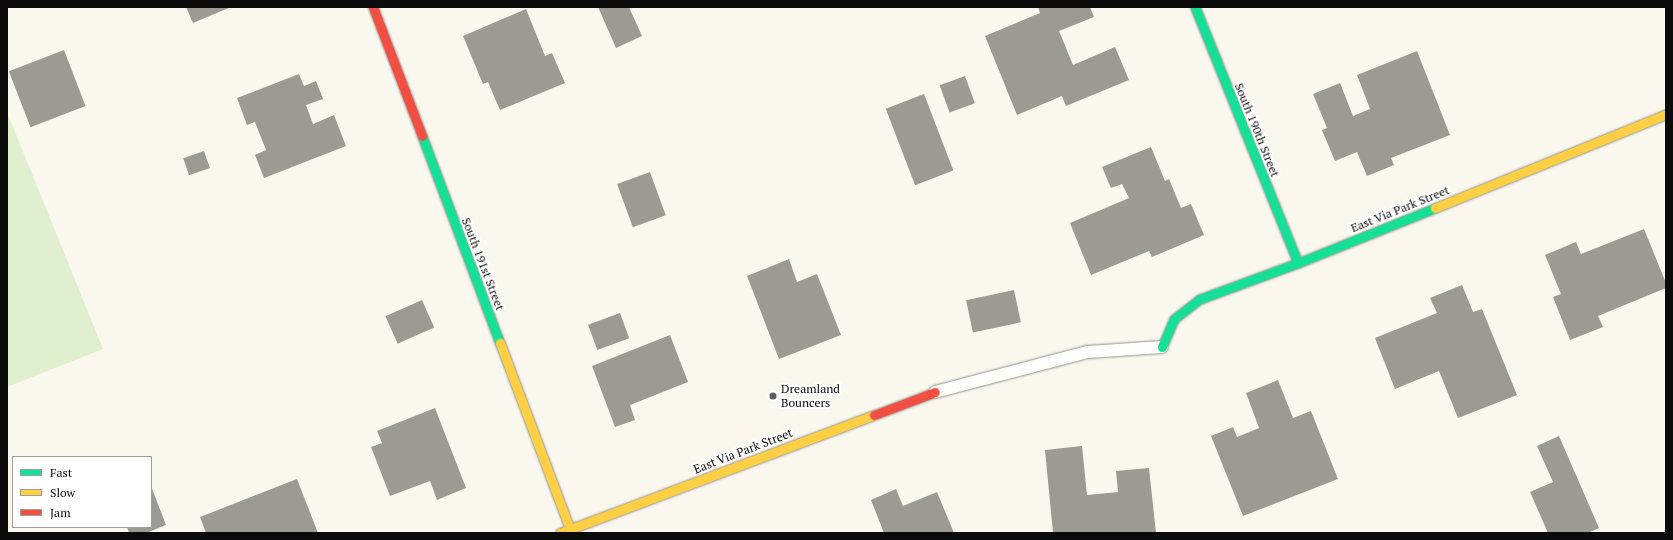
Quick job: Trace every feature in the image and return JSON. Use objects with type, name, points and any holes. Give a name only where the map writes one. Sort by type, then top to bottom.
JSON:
[{"type":"street","name":"South 191st Street","points":[[373,7],[570,529]]},
{"type":"street","name":"South 190th Street","points":[[1194,7],[1298,263]]},
{"type":"street","name":"East Via Park Street","points":[[1162,347],[1174,319],[1200,300],[1298,263],[1666,114]]},
{"type":"street","name":"East Via Park Street","points":[[560,533],[935,392]]},
{"type":"lane","points":[[935,392],[1088,352],[1162,347]]},
{"type":"green space","points":[[7,112],[103,349],[7,387]]},
{"type":"building","points":[[186,7],[231,7],[193,23]]},
{"type":"building","points":[[598,7],[629,7],[642,36],[616,48]]},
{"type":"building","points":[[1038,7],[1090,7],[1094,17],[1059,31],[1073,65],[1115,47],[1129,80],[1066,106],[1062,96],[1017,115],[985,36],[1040,13]]},
{"type":"building","points":[[526,9],[545,56],[552,53],[565,83],[500,110],[488,82],[483,84],[463,36]]},
{"type":"building","points":[[64,50],[86,106],[30,127],[9,71]]},
{"type":"building","points":[[1417,51],[1450,135],[1391,158],[1394,165],[1367,176],[1357,152],[1335,161],[1322,130],[1327,128],[1313,94],[1340,83],[1353,116],[1370,109],[1357,75]]},
{"type":"building","points":[[299,74],[304,86],[316,81],[323,99],[306,105],[313,124],[334,115],[346,146],[264,178],[255,155],[266,150],[255,122],[247,125],[237,98]]},
{"type":"building","points":[[965,76],[975,103],[950,112],[940,85]]},
{"type":"building","points":[[924,94],[953,171],[915,185],[886,109]]},
{"type":"building","points":[[1151,147],[1165,181],[1169,179],[1181,208],[1191,204],[1204,235],[1152,257],[1149,251],[1091,275],[1070,223],[1129,198],[1122,184],[1111,188],[1102,167]]},
{"type":"building","points":[[204,151],[210,168],[189,175],[183,158]]},
{"type":"building","points":[[650,172],[666,215],[633,227],[617,184]]},
{"type":"building","points":[[1644,229],[1666,283],[1666,288],[1598,316],[1603,327],[1570,340],[1553,297],[1561,294],[1545,255],[1576,242],[1581,254]]},
{"type":"building","points":[[789,259],[797,282],[817,274],[841,335],[779,359],[747,276]]},
{"type":"building","points":[[1462,285],[1473,312],[1482,309],[1517,395],[1458,418],[1439,371],[1395,389],[1375,338],[1437,313],[1430,298]]},
{"type":"building","points":[[1014,290],[1021,322],[973,332],[966,300]]},
{"type":"building","points":[[422,300],[434,327],[398,344],[385,316]]},
{"type":"building","points":[[620,313],[629,338],[597,350],[588,325]]},
{"type":"building","points":[[670,335],[688,382],[630,405],[635,420],[615,427],[592,366]]},
{"type":"building","points":[[1278,380],[1293,418],[1311,411],[1338,479],[1243,516],[1211,436],[1233,427],[1237,437],[1259,428],[1246,393]]},
{"type":"building","points":[[435,408],[466,488],[437,500],[430,481],[390,496],[371,447],[382,443],[377,431]]},
{"type":"building","points":[[1559,436],[1599,528],[1588,533],[1548,533],[1530,492],[1553,482],[1537,446]]},
{"type":"building","points":[[1082,446],[1087,495],[1118,492],[1116,471],[1149,468],[1156,533],[1053,533],[1045,450]]},
{"type":"building","points":[[297,479],[318,533],[206,533],[200,517]]},
{"type":"building","points":[[152,489],[166,525],[146,533],[129,533],[127,528],[152,528]]},
{"type":"building","points":[[896,489],[903,506],[937,492],[954,533],[884,533],[871,500]]},
{"type":"traffic: fast","points":[[1195,7],[1298,263]]},
{"type":"traffic: fast","points":[[422,136],[500,343]]},
{"type":"traffic: fast","points":[[1162,347],[1174,319],[1200,299],[1298,263],[1435,208]]},
{"type":"traffic: slow","points":[[1435,208],[1666,114]]},
{"type":"traffic: slow","points":[[500,343],[570,529]]},
{"type":"traffic: slow","points":[[560,533],[874,415]]},
{"type":"traffic: jam","points":[[373,7],[422,136]]},
{"type":"traffic: jam","points":[[874,415],[935,392]]},
{"type":"place","name":"Dreamland Bouncers","points":[[773,396]]}]
